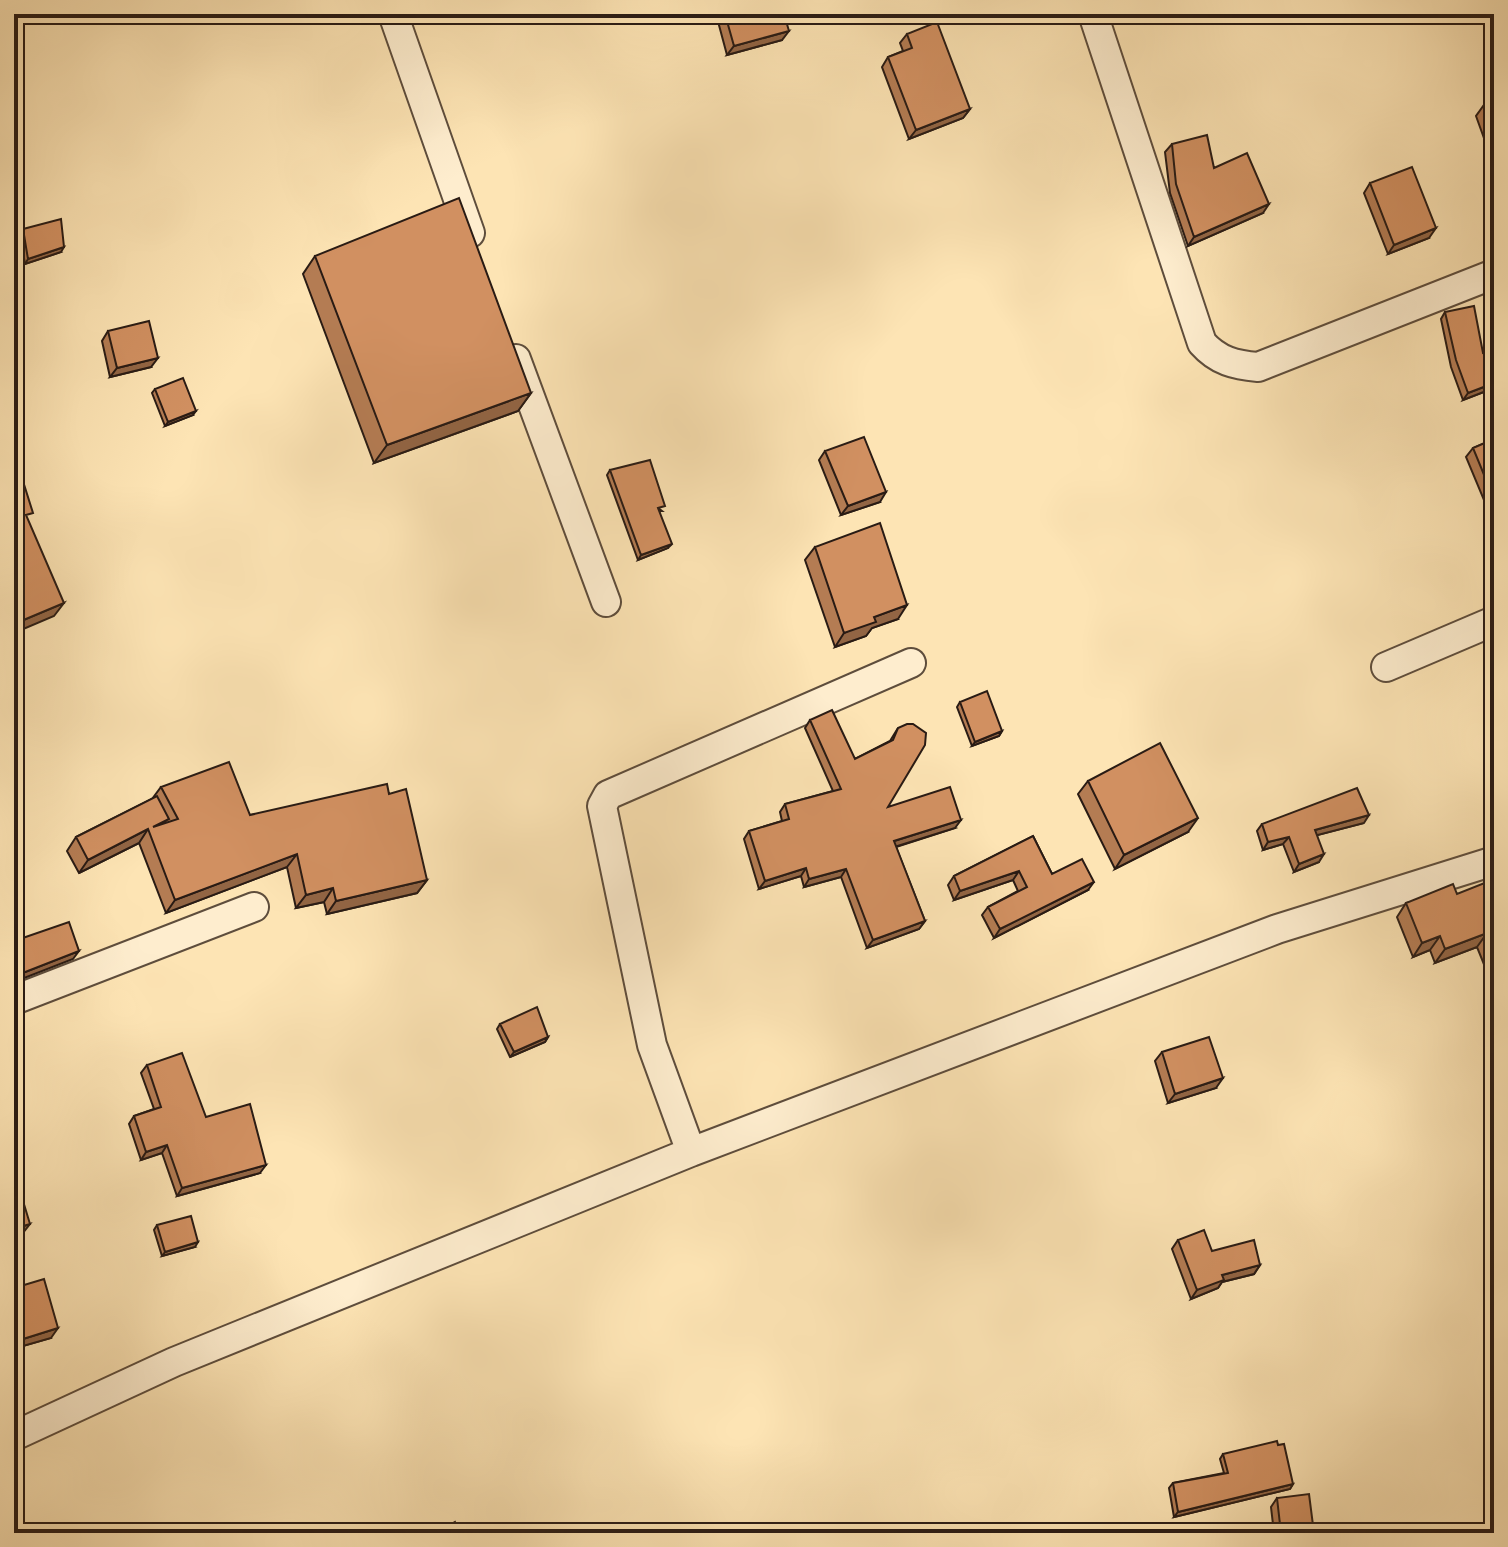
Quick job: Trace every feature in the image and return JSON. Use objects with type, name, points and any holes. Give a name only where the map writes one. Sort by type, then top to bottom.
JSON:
[{"type":"street","points":[[393,14],[482,265]]},
{"type":"street","points":[[1093,14],[1202,343],[1215,357],[1258,367],[1494,274]]},
{"type":"street","points":[[509,338],[606,602]]},
{"type":"street","points":[[1386,667],[1494,621]]},
{"type":"street","points":[[691,1152],[652,1045],[602,806],[604,799],[911,663]]},
{"type":"street","points":[[14,1436],[174,1362],[691,1152],[1277,929],[1494,861]]},
{"type":"street","points":[[14,1000],[254,907]]},
{"type":"building","points":[[725,14],[784,14],[789,31],[734,46]]},
{"type":"building","points":[[937,22],[970,109],[916,130],[888,57],[912,48],[907,34]]},
{"type":"building","points":[[1494,99],[1494,124],[1486,102]]},
{"type":"building","points":[[1207,135],[1214,168],[1247,153],[1269,204],[1194,237],[1176,184],[1172,144]]},
{"type":"building","points":[[14,158],[21,196],[14,199]]},
{"type":"building","points":[[1412,167],[1436,228],[1394,245],[1370,183]]},
{"type":"building","points":[[459,198],[531,393],[387,445],[315,256]]},
{"type":"building","points":[[61,219],[64,247],[28,259],[23,229]]},
{"type":"building","points":[[1474,306],[1483,353],[1494,349],[1494,383],[1468,393],[1456,360],[1445,312]]},
{"type":"building","points":[[149,321],[158,358],[117,368],[108,331]]},
{"type":"building","points":[[183,378],[196,411],[168,422],[155,389]]},
{"type":"building","points":[[864,437],[886,492],[848,506],[825,451]]},
{"type":"building","points":[[1494,439],[1494,499],[1473,448]]},
{"type":"building","points":[[650,460],[665,506],[658,508],[672,544],[641,555],[610,470]]},
{"type":"building","points":[[22,478],[33,513],[26,515],[64,603],[14,624],[14,481]]},
{"type":"building","points":[[880,523],[907,605],[874,617],[876,622],[844,633],[815,547]]},
{"type":"building","points":[[987,691],[1002,731],[975,742],[960,702]]},
{"type":"building","points":[[832,710],[855,759],[893,740],[898,728],[907,724],[913,724],[926,733],[925,745],[888,807],[950,787],[961,820],[894,841],[925,921],[873,940],[846,869],[809,879],[806,868],[765,881],[749,831],[789,819],[785,804],[841,789],[810,720]]},
{"type":"building","points":[[1160,743],[1198,818],[1124,855],[1088,781]]},
{"type":"building","points":[[229,762],[250,815],[387,784],[389,794],[406,789],[427,880],[336,901],[333,888],[306,895],[297,854],[175,900],[148,829],[88,860],[76,837],[157,796],[169,819],[153,827],[178,819],[161,787]]},
{"type":"building","points":[[1357,788],[1369,815],[1315,830],[1324,854],[1299,864],[1289,837],[1268,842],[1262,824]]},
{"type":"building","points":[[1033,836],[1052,874],[1082,859],[1094,882],[1000,929],[988,907],[1027,887],[1019,871],[960,891],[954,876]]},
{"type":"building","points":[[1487,882],[1494,899],[1494,951],[1487,933],[1445,949],[1440,936],[1422,943],[1406,903],[1453,884],[1457,894]]},
{"type":"building","points":[[69,922],[79,951],[15,976],[14,941]]},
{"type":"building","points":[[537,1007],[548,1037],[514,1052],[500,1024]]},
{"type":"building","points":[[1209,1037],[1223,1078],[1175,1094],[1162,1052]]},
{"type":"building","points":[[182,1053],[206,1117],[250,1104],[266,1165],[182,1188],[167,1145],[146,1152],[134,1116],[161,1107],[147,1065]]},
{"type":"building","points":[[20,1191],[30,1224],[14,1229],[14,1193]]},
{"type":"building","points":[[191,1216],[198,1242],[165,1252],[157,1225]]},
{"type":"building","points":[[1204,1230],[1212,1251],[1254,1240],[1260,1265],[1222,1275],[1224,1280],[1197,1290],[1178,1240]]},
{"type":"building","points":[[44,1279],[58,1328],[23,1339],[14,1308],[14,1288]]},
{"type":"building","points":[[1277,1441],[1278,1445],[1284,1444],[1293,1484],[1178,1512],[1173,1483],[1228,1473],[1223,1454]]},
{"type":"building","points":[[1309,1494],[1314,1533],[1281,1533],[1277,1498]]},
{"type":"building","points":[[455,1522],[461,1533],[437,1533]]}]
